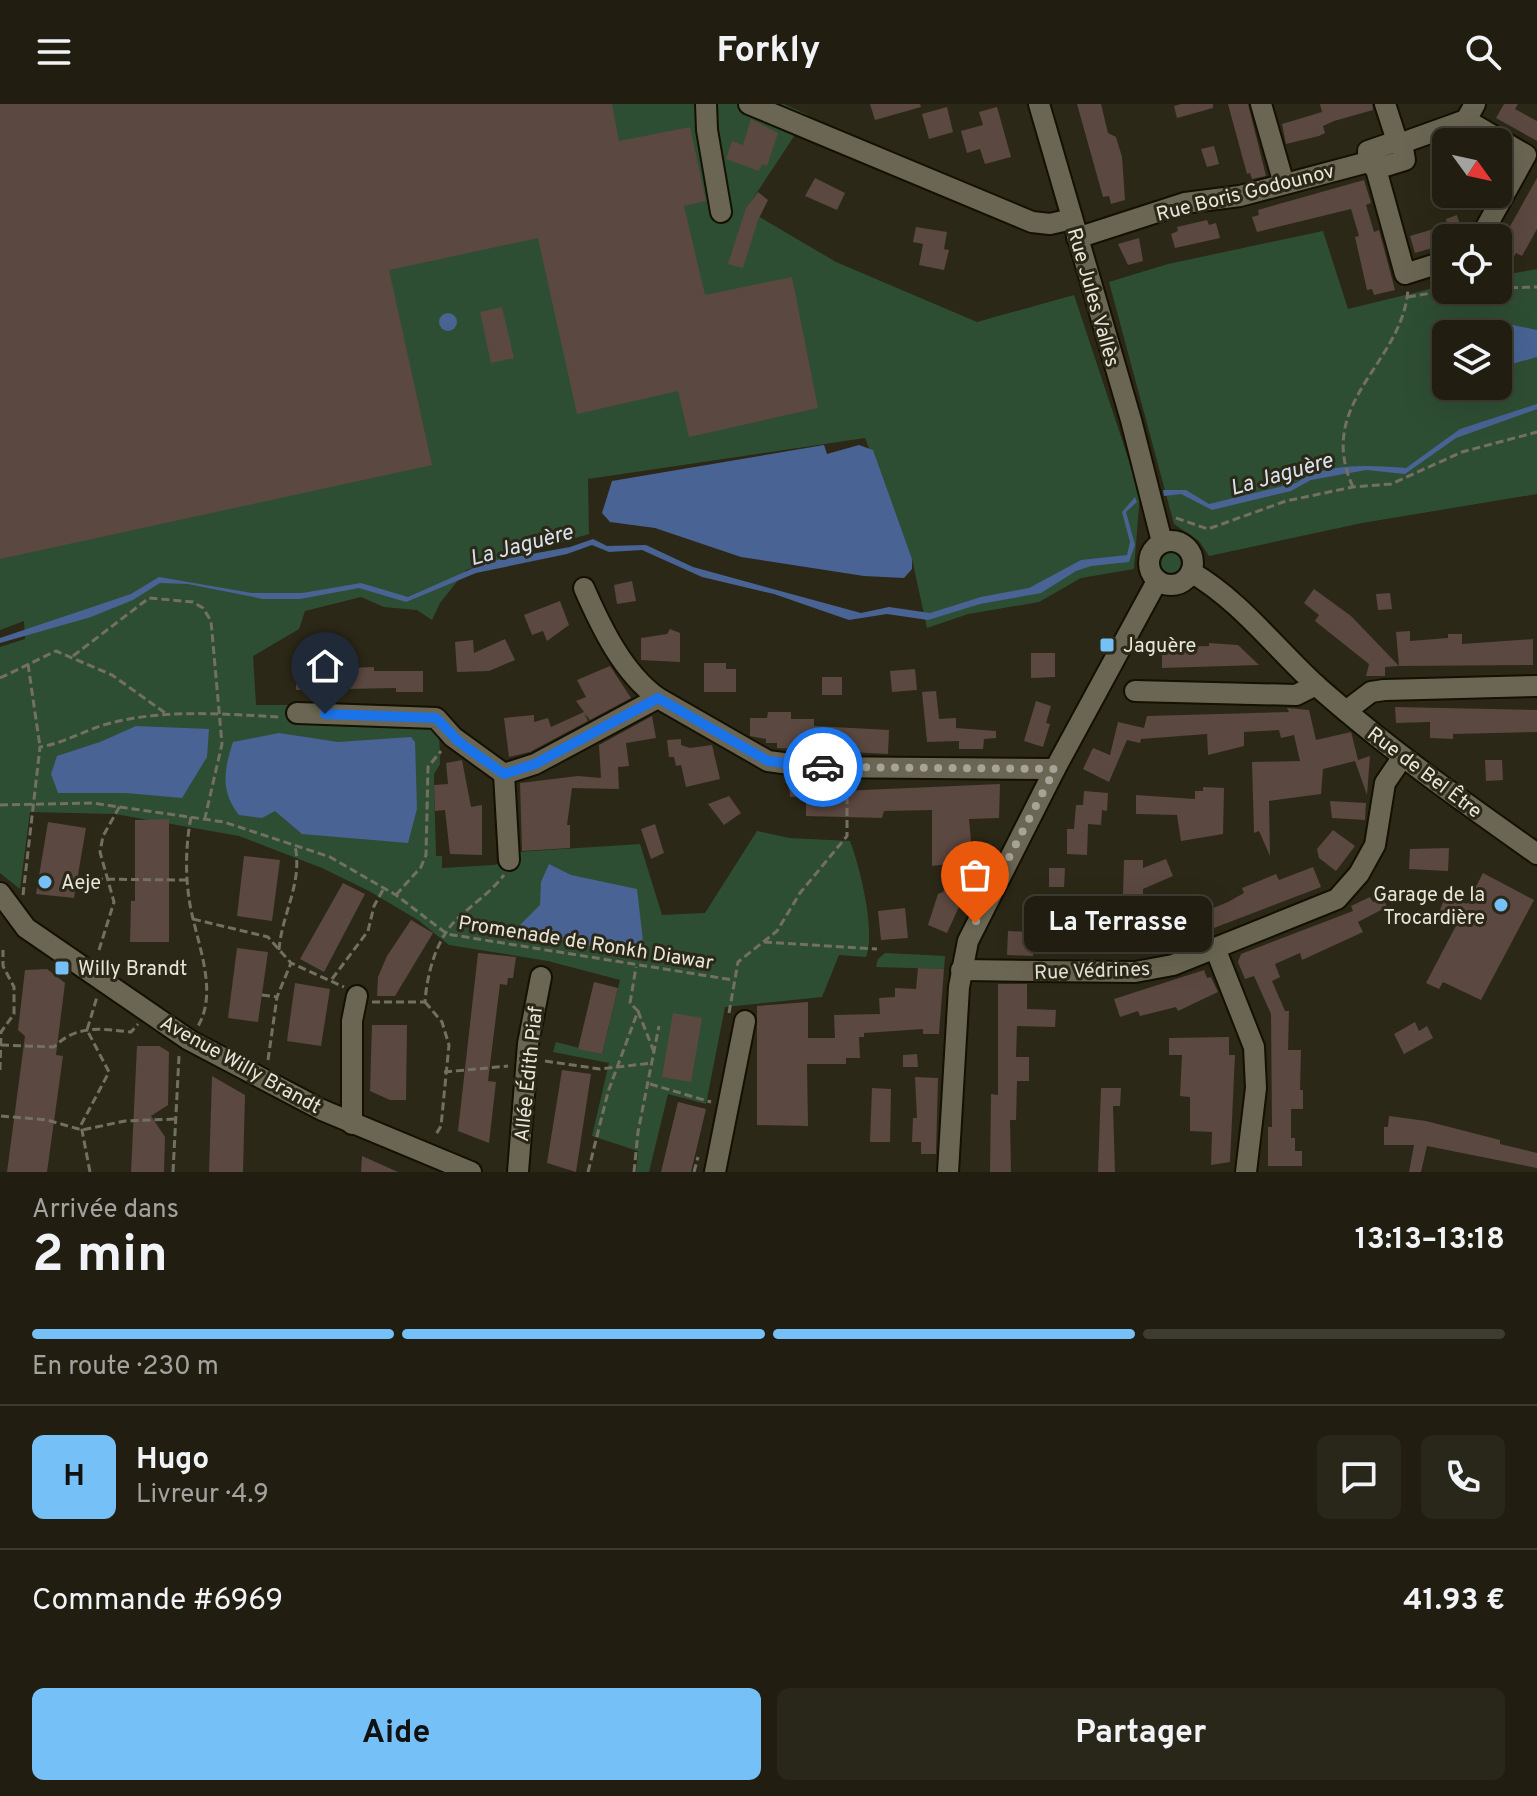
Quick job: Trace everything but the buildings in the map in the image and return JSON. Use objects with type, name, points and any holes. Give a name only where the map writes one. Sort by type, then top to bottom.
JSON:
[{"type":"street","points":[[706,104],[707,130],[721,212]]},
{"type":"street","name":"Rue Boris Godounov","points":[[749,104],[1032,222],[1074,229],[1185,203],[1240,196],[1372,165]]},
{"type":"street","name":"Rue Jules Vallès","points":[[1039,104],[1150,489],[1162,542]]},
{"type":"street","points":[[1263,104],[1284,184]]},
{"type":"street","points":[[1385,104],[1399,142]]},
{"type":"street","points":[[1432,265],[1405,274],[1368,151],[1375,146],[1399,142],[1471,112],[1526,155],[1488,224]]},
{"type":"street","points":[[1162,542],[1184,545],[1192,557],[1191,572],[1176,585],[1157,581],[1149,570],[1149,557],[1162,542]]},
{"type":"street","name":"Rue de Bel Être","points":[[1191,572],[1231,602],[1316,685],[1402,758],[1537,854]]},
{"type":"street","points":[[948,1172],[961,970],[975,923],[1157,581]]},
{"type":"street","points":[[584,588],[638,683],[658,698],[768,761],[846,768],[1055,769]]},
{"type":"street","points":[[1135,691],[1296,695],[1316,685]]},
{"type":"street","points":[[1346,711],[1371,692],[1384,690],[1537,686]]},
{"type":"street","points":[[504,774],[535,764],[658,698]]},
{"type":"street","points":[[297,713],[436,718],[459,742],[504,774]]},
{"type":"street","name":"Rue Védrines","points":[[961,970],[1135,972],[1173,965],[1337,899],[1359,874],[1375,845],[1385,783],[1402,758]]},
{"type":"street","points":[[504,774],[509,860]]},
{"type":"street","name":"Avenue Willy Brandt","points":[[6,909],[26,928],[189,1040],[352,1124],[471,1172]]},
{"type":"street","points":[[1215,948],[1254,1047],[1256,1088],[1246,1172]]},
{"type":"street","name":"Allée Édith Piaf","points":[[518,1172],[528,1044],[541,977]]},
{"type":"street","points":[[352,1124],[352,1021],[357,996]]},
{"type":"street","points":[[715,1172],[745,1021]]},
{"type":"path","points":[[1353,487],[1341,439],[1346,417],[1386,347],[1408,297],[1405,274]]},
{"type":"path","points":[[1512,288],[1537,287]]},
{"type":"path","points":[[1408,297],[1432,293]]},
{"type":"path","points":[[1178,517],[1208,529],[1286,501],[1353,487],[1391,484],[1462,452],[1537,432]]},
{"type":"path","points":[[73,656],[149,598],[193,602],[203,608],[214,631],[222,744],[205,818]]},
{"type":"path","points":[[0,678],[56,651],[112,675],[168,715]]},
{"type":"path","points":[[6,909],[35,805],[40,747],[28,664]]},
{"type":"path","points":[[40,747],[56,745],[111,723],[168,715],[292,718],[297,713]]},
{"type":"path","points":[[396,895],[421,867],[426,855],[428,767],[438,753],[459,742]]},
{"type":"path","name":"Promenade de Ronkh Diawar","points":[[0,805],[120,806],[205,818],[330,857],[396,895],[447,934],[733,980],[738,962],[782,924],[806,886],[847,836],[846,768]]},
{"type":"path","points":[[99,950],[114,902],[100,852],[103,836],[120,806]]},
{"type":"path","points":[[173,1172],[177,1064],[202,1018],[205,1002],[203,960],[187,880],[192,816]]},
{"type":"path","points":[[279,950],[280,927],[298,878],[295,844]]},
{"type":"path","points":[[427,1155],[441,1126],[449,1045],[446,1029],[425,1002],[430,969],[455,921],[495,886],[509,860]]},
{"type":"path","points":[[83,879],[187,880]]},
{"type":"path","points":[[332,979],[368,931],[374,906],[384,888]]},
{"type":"path","points":[[193,919],[268,937],[291,963],[332,979],[373,1003],[425,1002]]},
{"type":"path","points":[[764,942],[877,949]]},
{"type":"path","points":[[0,1070],[1,1032],[14,1014],[14,987],[3,966],[3,950]]},
{"type":"path","points":[[266,1081],[277,997],[291,963]]},
{"type":"path","points":[[636,966],[630,1003],[638,1011],[654,1054]]},
{"type":"path","points":[[262,995],[277,997]]},
{"type":"path","points":[[90,1172],[82,1130],[109,1072],[88,1028],[97,997]]},
{"type":"path","points":[[588,1172],[608,1092],[638,1011]]},
{"type":"path","points":[[1,1045],[54,1047],[63,1039],[88,1028],[131,1032],[138,1024]]},
{"type":"path","points":[[634,1172],[638,1132],[659,1026]]},
{"type":"path","points":[[444,1072],[528,1062],[600,1069],[652,1063]]},
{"type":"path","points":[[649,1084],[711,1102]]},
{"type":"path","points":[[1,1116],[47,1120],[82,1130],[125,1121],[177,1119]]},
{"type":"green space","points":[[0,104],[784,104],[808,115],[746,209],[836,262],[977,322],[1074,295],[1140,494],[1134,569],[1081,578],[1039,602],[968,614],[927,628],[912,559],[865,438],[588,479],[589,534],[466,570],[440,603],[432,620],[417,610],[384,607],[361,597],[305,611],[299,629],[253,656],[256,705],[296,705],[439,728],[440,764],[434,774],[434,785],[436,856],[442,856],[442,868],[494,865],[513,859],[517,852],[640,844],[662,915],[705,913],[757,831],[789,838],[850,841],[868,916],[869,946],[866,957],[839,955],[822,997],[725,1007],[706,1104],[668,1094],[649,1172],[636,1172],[638,1151],[592,1136],[609,1063],[553,1052],[556,1042],[602,1054],[620,980],[548,961],[449,945],[418,920],[322,868],[239,836],[115,814],[30,812],[20,889],[0,873],[0,647],[25,639],[24,621],[0,630]]},
{"type":"green space","points":[[1323,231],[1348,309],[1432,288],[1432,304],[1512,304],[1512,273],[1537,269],[1537,494],[1362,523],[1209,556],[1199,541],[1174,524],[1109,282],[1168,264]]},
{"type":"green space","points":[[1170,552],[1178,555],[1181,563],[1178,571],[1170,574],[1162,571],[1159,563],[1162,555]]},
{"type":"green space","points":[[885,953],[945,956],[944,969],[876,967],[878,959]]},
{"type":"water","points":[[444,313],[452,313],[457,322],[455,329],[444,331],[439,326],[439,318]]},
{"type":"water","points":[[1512,325],[1537,330],[1537,357],[1512,364]]},
{"type":"water","points":[[1537,404],[1537,409],[1456,438],[1405,474],[1366,470],[1311,480],[1291,491],[1212,510],[1181,494],[1164,496],[1163,490],[1186,490],[1209,504],[1296,483],[1307,476],[1334,468],[1406,468],[1460,429]]},
{"type":"water","points":[[824,445],[827,454],[859,445],[873,450],[912,559],[912,569],[904,578],[864,576],[741,557],[655,528],[610,522],[602,513],[612,481]]},
{"type":"water","points":[[1135,497],[1137,502],[1126,512],[1135,545],[1129,562],[1091,566],[1076,571],[1041,593],[980,604],[928,620],[887,614],[849,620],[774,594],[702,577],[642,550],[609,552],[592,545],[567,554],[476,573],[406,602],[359,588],[300,599],[263,599],[188,584],[160,583],[133,600],[91,617],[0,643],[0,638],[131,594],[159,577],[252,593],[302,593],[361,583],[408,597],[487,562],[570,547],[593,539],[607,546],[646,545],[693,567],[861,613],[889,607],[930,613],[981,597],[1029,588],[1081,560],[1127,555],[1130,542],[1122,512]]},
{"type":"water","points":[[136,726],[209,729],[207,757],[182,798],[126,793],[58,793],[51,774],[57,756]]},
{"type":"water","points":[[279,733],[338,742],[411,737],[415,742],[417,809],[408,843],[302,834],[275,811],[262,818],[239,815],[226,789],[227,762],[233,742]]},
{"type":"water","points":[[549,864],[571,875],[637,889],[645,958],[515,930],[540,905],[541,882]]},
{"type":"way so far","points":[[823,767],[901,769],[992,766],[1055,769],[975,923]]},
{"type":"place","name":"Jaguère","points":[[1107,645]]},
{"type":"place","name":"Aeje","points":[[45,882]]},
{"type":"place","name":"Garage de la Trocardière","points":[[1501,905]]},
{"type":"place","name":"La Terrasse","points":[[975,923]]},
{"type":"place","name":"Willy Brandt","points":[[62,968]]},
{"type":"route","points":[[325,714],[436,718],[453,737],[488,766],[504,774],[535,764],[658,698],[768,761],[823,767]]},
{"type":"water label","name":"La Jaguère","points":[[1281,473]]},
{"type":"water label","name":"La Jaguère","points":[[521,544]]}]
